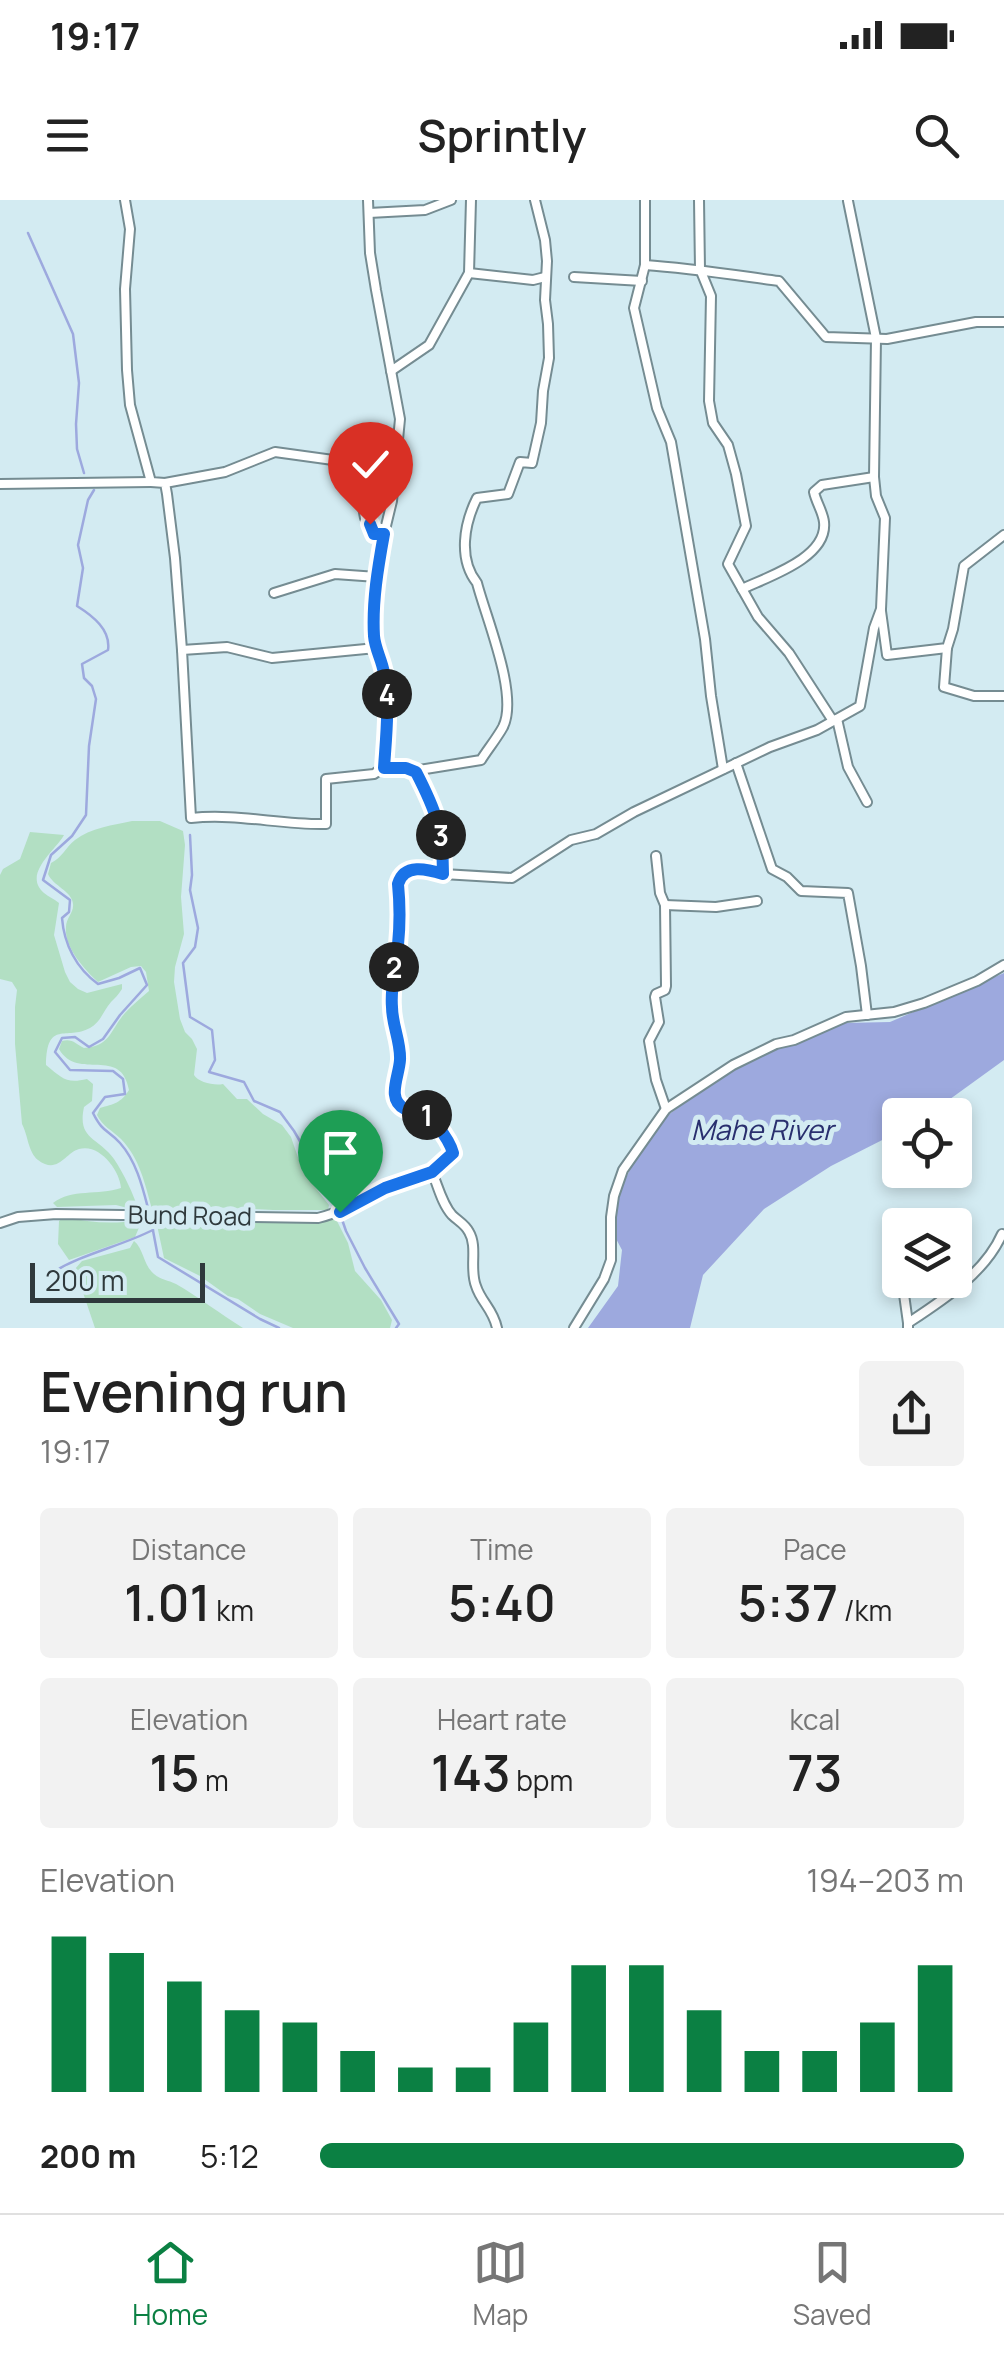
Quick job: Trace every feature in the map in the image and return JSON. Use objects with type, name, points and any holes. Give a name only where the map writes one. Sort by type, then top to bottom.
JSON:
[{"type":"street","points":[[125,200],[130,228],[126,289],[130,405],[151,482]]},
{"type":"street","points":[[368,200],[377,301],[400,419],[392,501],[377,577],[374,630],[387,698],[384,768]]},
{"type":"street","points":[[368,213],[425,210],[450,200]]},
{"type":"street","points":[[391,371],[430,345],[470,273],[471,200]]},
{"type":"street","points":[[413,771],[482,760],[504,726],[507,712],[504,675],[476,583],[468,572],[465,543],[470,512],[477,498],[508,494],[520,462],[532,463],[541,423],[549,358],[547,261],[535,200]]},
{"type":"street","points":[[645,200],[644,264],[634,308],[657,408],[672,442],[723,769]]},
{"type":"street","points":[[699,200],[700,269],[711,296],[709,401],[713,424],[728,445],[746,526],[728,564],[758,617],[789,653],[835,720],[848,766],[867,802]]},
{"type":"street","points":[[856,200],[846,200],[876,338],[874,477],[885,518],[881,610],[887,655],[947,648]]},
{"type":"street","points":[[644,264],[779,281],[826,337],[834,339],[887,338],[976,322],[1004,322]]},
{"type":"street","points":[[470,273],[532,280],[545,277]]},
{"type":"street","points":[[574,277],[642,281]]},
{"type":"street","points":[[0,484],[165,483],[225,472],[274,452],[336,462],[357,485],[372,533],[384,534]]},
{"type":"street","points":[[742,590],[796,566],[822,538],[824,522],[814,492],[822,485],[874,477]]},
{"type":"street","points":[[165,483],[175,558],[191,818],[217,816],[326,824],[326,778],[406,768],[416,772],[432,800],[443,851],[443,874]]},
{"type":"street","points":[[1004,534],[964,566],[947,648],[944,688],[974,696],[1004,696]]},
{"type":"street","points":[[274,594],[335,574],[377,577]]},
{"type":"street","points":[[497,1328],[490,1308],[476,1290],[473,1240],[452,1215],[432,1172],[450,1157],[452,1147],[422,1108],[405,1109],[396,1101],[400,1061],[392,982],[398,947],[401,875],[407,870],[427,869],[443,874],[512,878],[571,840],[596,834],[723,769],[835,720],[860,706],[881,610]]},
{"type":"street","points":[[182,650],[227,648],[272,658],[376,648]]},
{"type":"street","points":[[736,763],[772,869],[801,891],[848,892],[867,1015]]},
{"type":"street","points":[[656,856],[665,905],[666,986],[655,997],[658,1022],[649,1042],[666,1109]]},
{"type":"street","points":[[665,905],[716,907],[757,901]]},
{"type":"street","points":[[574,1328],[611,1260],[614,1196],[623,1170],[666,1109],[764,1049],[846,1018],[894,1012],[924,1003],[1004,966]]},
{"type":"street","name":"Bund Road","points":[[0,1222],[56,1214],[318,1218],[432,1172]]},
{"type":"street","points":[[904,1298],[908,1325],[942,1301],[994,1253],[1002,1234]]},
{"type":"green space","points":[[132,821],[160,821],[183,831],[184,934],[174,982],[180,1019],[197,1049],[194,1075],[207,1083],[223,1084],[237,1099],[247,1099],[282,1125],[291,1137],[303,1172],[329,1205],[328,1210],[152,1209],[133,1155],[97,1115],[100,1108],[117,1102],[129,1090],[124,1077],[108,1066],[77,1063],[59,1049],[65,1040],[84,1048],[100,1044],[149,991],[141,966],[98,982],[87,971],[66,935],[72,899],[48,874],[51,863],[81,836]]},
{"type":"green space","points":[[30,832],[64,835],[43,862],[37,878],[44,893],[59,903],[54,935],[70,982],[87,993],[122,984],[121,991],[94,1026],[54,1037],[46,1065],[65,1079],[87,1079],[93,1084],[92,1101],[84,1107],[83,1126],[114,1159],[139,1211],[116,1205],[57,1207],[53,1203],[68,1195],[121,1188],[117,1174],[108,1160],[87,1148],[74,1151],[56,1164],[45,1164],[32,1153],[22,1124],[15,1044],[17,990],[12,982],[0,979],[0,875],[20,859]]},
{"type":"green space","points":[[64,1217],[141,1223],[135,1237],[69,1260],[58,1244],[59,1221]]},
{"type":"green space","points":[[178,1219],[337,1221],[355,1271],[381,1300],[392,1320],[390,1328],[293,1328],[260,1314],[164,1258],[157,1225]]},
{"type":"green space","points":[[134,1241],[159,1278],[185,1289],[243,1328],[95,1328],[75,1269],[82,1261],[130,1248]]},
{"type":"water","name":"Mahe River","points":[[1004,973],[1004,1060],[951,1098],[882,1098],[882,1140],[831,1166],[764,1209],[703,1275],[690,1328],[588,1328],[618,1286],[622,1250],[614,1235],[613,1214],[640,1149],[659,1122],[733,1066],[844,1023],[890,1022]]},
{"type":"waterway","points":[[28,233],[73,334],[79,383],[77,449],[84,473]]},
{"type":"waterway","points":[[94,490],[78,545],[83,568],[77,606],[104,630],[108,650],[82,664],[84,678],[96,699],[86,815],[72,836],[51,855],[43,880],[70,900],[69,912],[62,918],[65,937],[72,955],[90,978],[98,984],[140,968],[147,985],[103,1039],[89,1047],[75,1037],[62,1038],[55,1052],[70,1070],[113,1071],[123,1079],[125,1094],[105,1097],[93,1113],[131,1159],[149,1212]]},
{"type":"waterway","points":[[190,835],[190,890],[198,928],[195,947],[183,963],[190,1017],[212,1030],[215,1060],[209,1072],[244,1082],[254,1101],[280,1112],[294,1131],[337,1205],[365,1268],[399,1324],[396,1328]]},
{"type":"waterway","points":[[151,1220],[158,1257],[279,1328]]},
{"type":"waterway","points":[[50,1274],[153,1230]]},
{"type":"route","points":[[340,1212],[385,1188],[432,1172],[453,1153],[446,1136],[422,1108],[405,1109],[396,1101],[400,1061],[392,982],[398,947],[398,884],[407,870],[427,869],[443,874],[443,851],[432,800],[416,772],[384,768],[387,698],[374,630],[384,534],[372,533],[370,524]]}]
